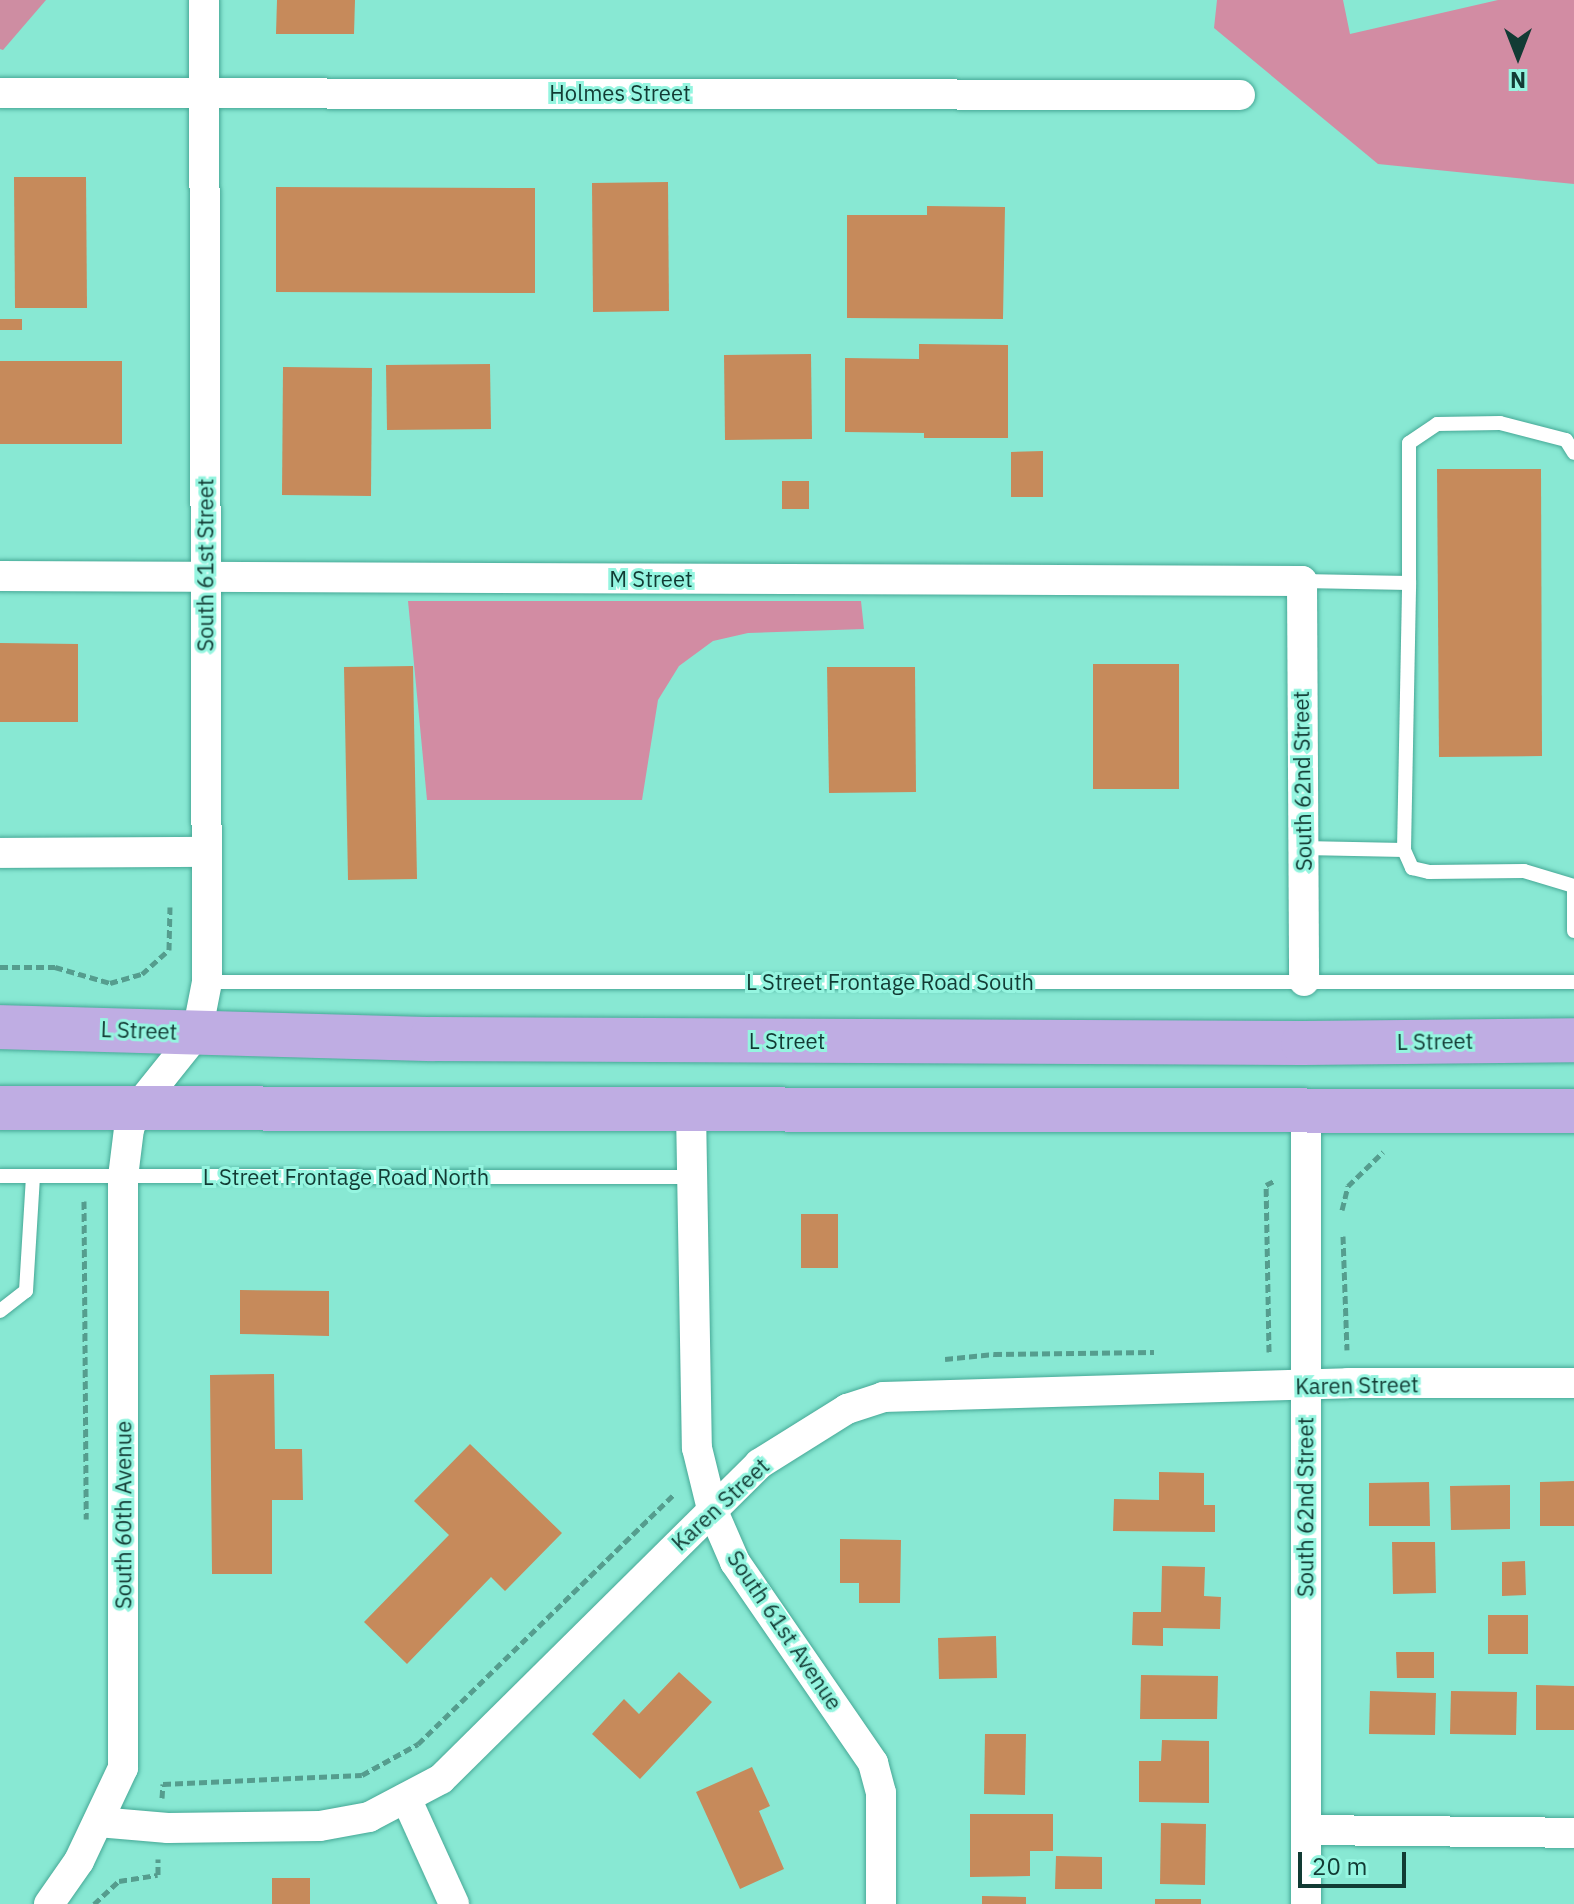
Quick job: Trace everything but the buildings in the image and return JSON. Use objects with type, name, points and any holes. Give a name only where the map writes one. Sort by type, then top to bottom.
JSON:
[{"type":"main road","name":"L Street","points":[[0,1027],[540,1040],[1574,1040]]},
{"type":"main road","points":[[0,1108],[1574,1111]]},
{"type":"street","name":"South 61st Street","points":[[137,1108],[197,1033],[207,982],[204,0]]},
{"type":"street","name":"Holmes Street","points":[[0,93],[1240,95]]},
{"type":"street","name":"M Street","points":[[0,576],[1302,581]]},
{"type":"street","name":"South 62nd Street","points":[[1302,581],[1304,981]]},
{"type":"street","points":[[0,853],[207,852]]},
{"type":"street","name":"South 60th Avenue","points":[[49,1904],[79,1861],[123,1768],[123,1177],[129,1129],[137,1108]]},
{"type":"street","name":"South 62nd Street","points":[[1306,1110],[1306,1904]]},
{"type":"street","name":"South 61st Avenue","points":[[691,1111],[697,1448],[712,1509],[735,1562],[873,1763],[881,1793],[881,1904]]},
{"type":"street","name":"Karen Street","points":[[98,1822],[168,1828],[320,1826],[369,1817],[406,1798],[441,1779],[759,1464],[847,1409],[883,1397],[1305,1386],[1574,1383]]},
{"type":"street","points":[[406,1798],[454,1904]]},
{"type":"street","points":[[1306,1830],[1574,1833]]},
{"type":"lane","points":[[1574,453],[1566,440],[1500,423],[1437,424],[1409,443],[1404,850],[1412,868],[1429,872],[1524,871],[1574,886],[1574,931]]},
{"type":"lane","points":[[1302,581],[1409,583]]},
{"type":"lane","points":[[1303,848],[1404,850]]},
{"type":"lane","name":"L Street Frontage Road South","points":[[207,982],[1574,982]]},
{"type":"lane","name":"L Street Frontage Road North","points":[[0,1176],[692,1177]]},
{"type":"lane","points":[[0,1311],[26,1291],[33,1176]]},
{"type":"path","points":[[0,967],[55,967],[110,983],[142,974],[169,950],[170,902],[206,901]]},
{"type":"path","points":[[1347,1351],[1342,1208],[1348,1186],[1387,1148]]},
{"type":"path","points":[[83,1176],[86,1533]]},
{"type":"path","points":[[1348,1186],[1336,1178],[1306,1176],[1280,1179],[1266,1185],[1267,1352],[1362,1351]]},
{"type":"shaded area","points":[[0,0],[46,0],[3,50],[0,49]]},
{"type":"shaded area","points":[[1217,0],[1343,0],[1350,34],[1498,0],[1574,0],[1574,184],[1378,164],[1214,28]]},
{"type":"shaded area","points":[[408,601],[861,601],[864,629],[748,633],[713,641],[679,666],[658,700],[642,800],[427,800]]}]
